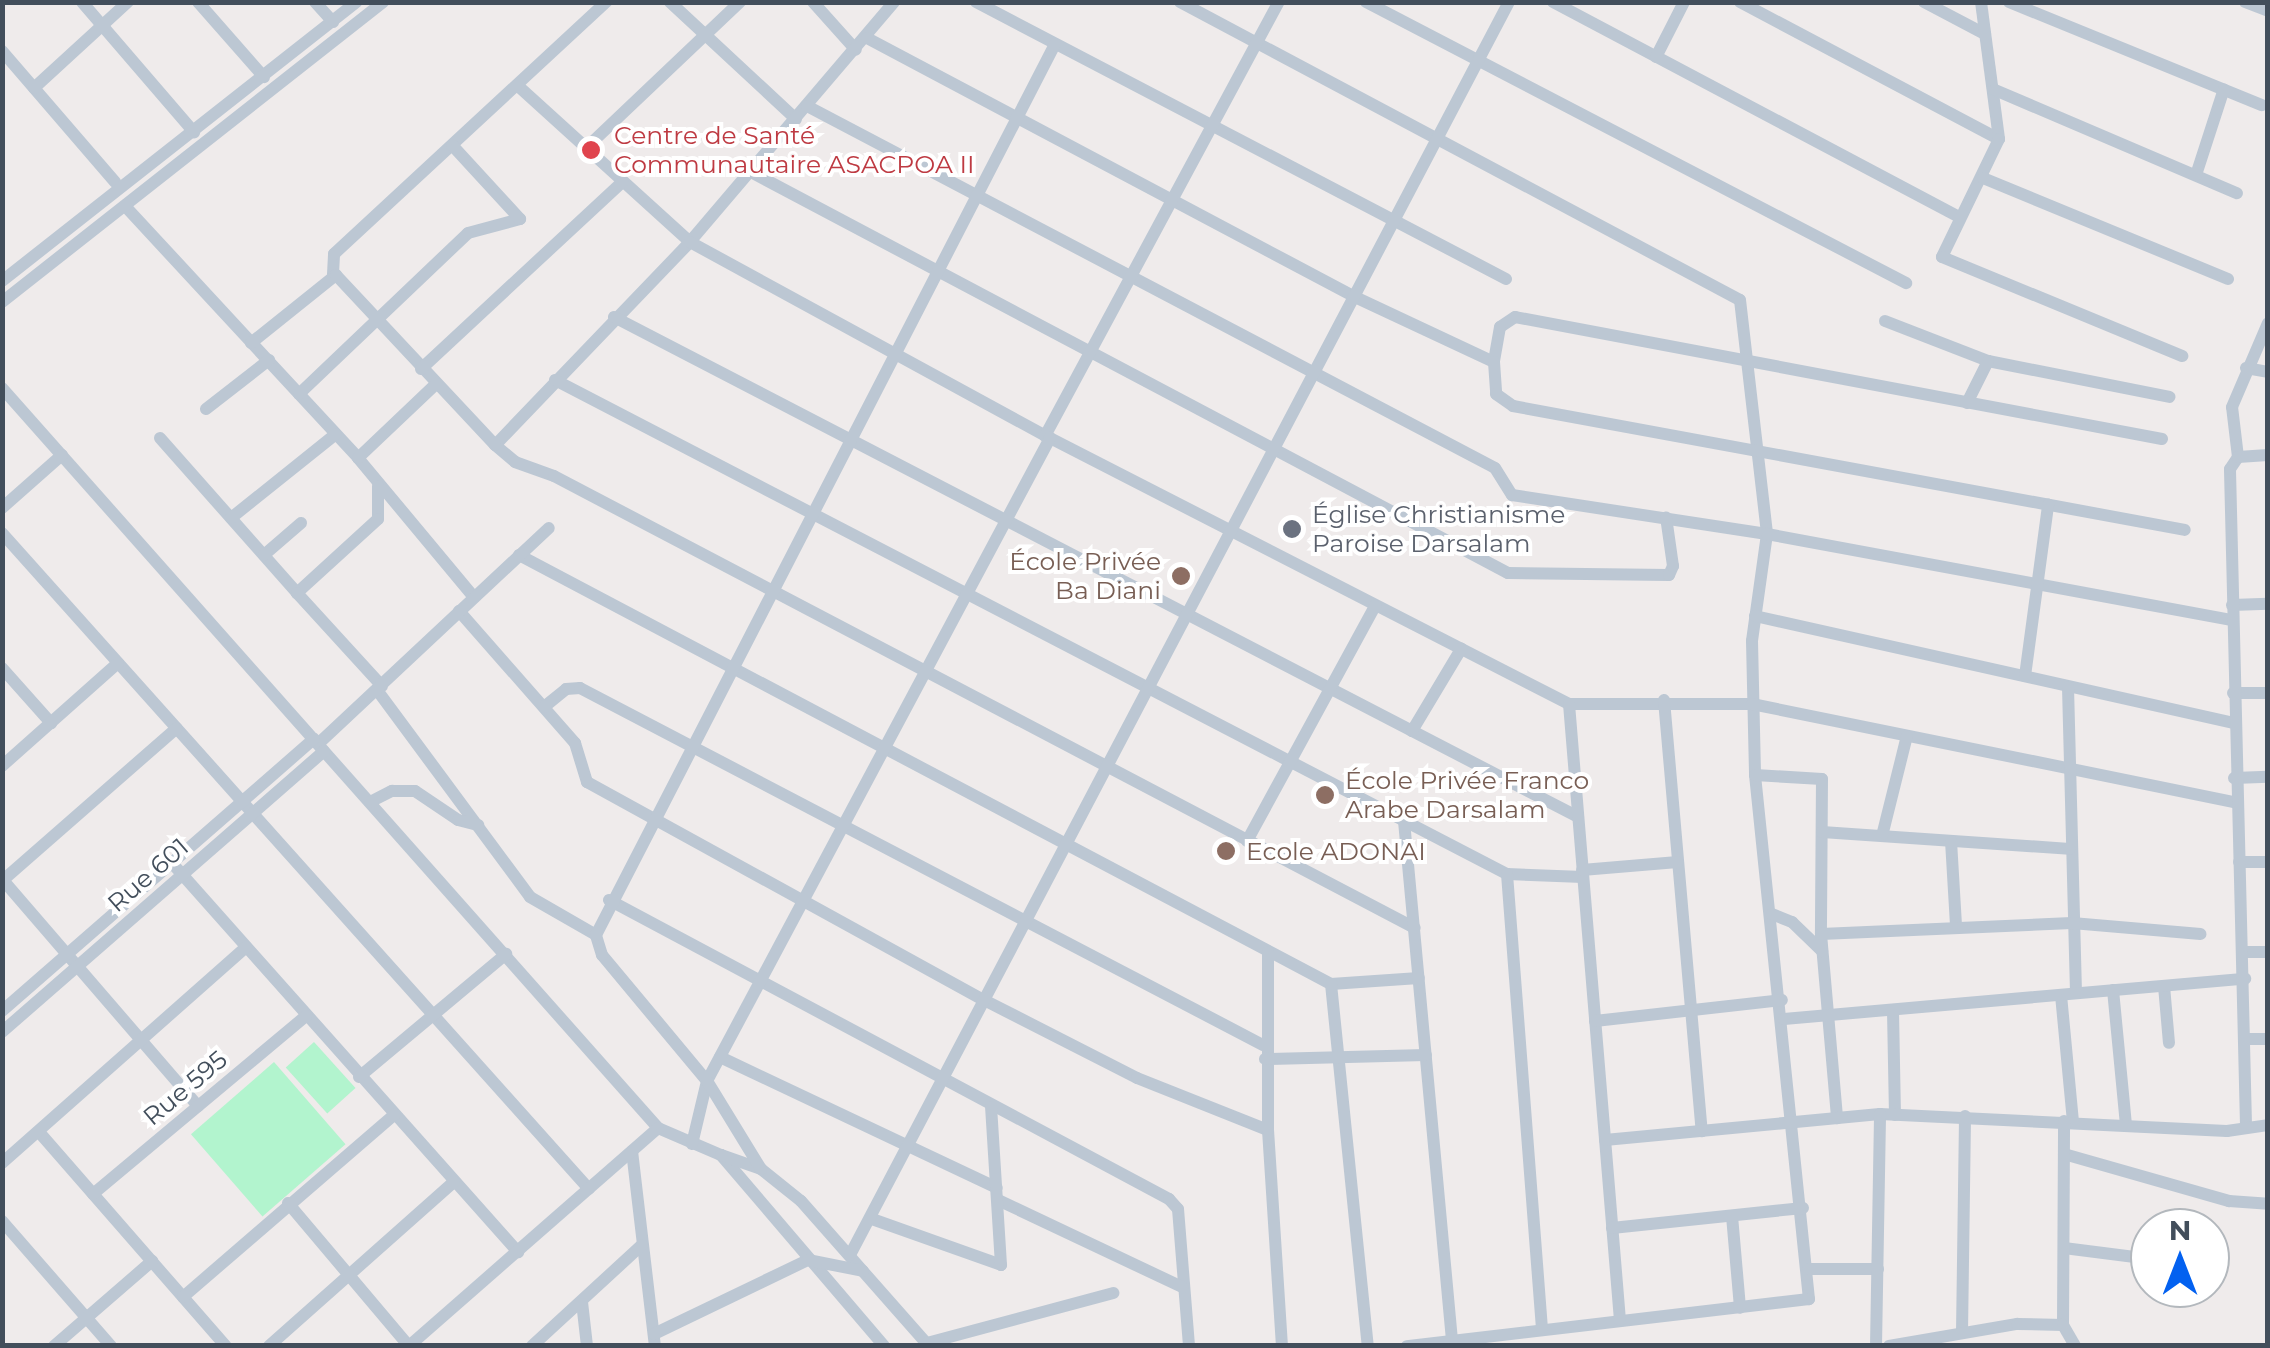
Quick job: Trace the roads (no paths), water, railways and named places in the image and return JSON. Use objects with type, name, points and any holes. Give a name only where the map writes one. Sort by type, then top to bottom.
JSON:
[{"type":"street","points":[[82,2],[194,132]]},
{"type":"street","points":[[34,88],[128,2]]},
{"type":"street","points":[[316,2],[332,22]]},
{"type":"street","points":[[2,281],[356,2]]},
{"type":"street","points":[[2,302],[383,2]]},
{"type":"street","points":[[252,343],[332,274],[334,254],[606,2]]},
{"type":"street","points":[[670,2],[703,37],[796,119]]},
{"type":"street","points":[[586,148],[740,2]]},
{"type":"street","points":[[814,2],[856,50]]},
{"type":"street","points":[[495,445],[690,242],[894,2]]},
{"type":"street","points":[[976,2],[1506,279]]},
{"type":"street","points":[[1180,2],[1737,296],[1761,451],[1766,534],[1755,616],[1755,775],[1795,1122],[1808,1269],[1807,1302],[1542,1328],[1415,1345]]},
{"type":"street","points":[[692,1144],[707,1082],[1279,2]]},
{"type":"street","points":[[1366,2],[1906,283]]},
{"type":"street","points":[[850,1256],[1509,2]]},
{"type":"street","points":[[1553,2],[1958,217]]},
{"type":"street","points":[[1656,57],[1684,2]]},
{"type":"street","points":[[1740,2],[1999,139]]},
{"type":"street","points":[[1924,2],[1985,34]]},
{"type":"street","points":[[1981,2],[1999,139],[1983,178],[1958,217],[1943,258],[2182,356]]},
{"type":"street","points":[[2009,2],[2262,105]]},
{"type":"street","points":[[2245,2],[2268,12]]},
{"type":"street","points":[[206,5],[264,76]]},
{"type":"street","points":[[867,38],[1355,296],[1494,362]]},
{"type":"street","points":[[1055,44],[609,900],[596,935],[602,955],[707,1082],[762,1170],[850,1256],[928,1344],[1112,1293]]},
{"type":"street","points":[[2,51],[115,182]]},
{"type":"street","points":[[517,85],[690,242],[1048,437],[1569,704],[1664,700],[1752,704],[2234,802]]},
{"type":"street","points":[[1995,90],[2237,192]]},
{"type":"street","points":[[2196,175],[2224,90]]},
{"type":"street","points":[[807,106],[1495,468],[1512,496],[1766,534],[2038,586],[2232,613],[2268,604]]},
{"type":"street","points":[[299,394],[468,233],[520,218],[452,145]]},
{"type":"street","points":[[749,171],[1508,573],[1668,575],[1674,566],[1666,518]]},
{"type":"street","points":[[1983,178],[2228,279]]},
{"type":"street","points":[[421,369],[622,182]]},
{"type":"street","points":[[124,206],[358,458],[474,596]]},
{"type":"street","points":[[332,274],[495,445],[516,462],[770,590],[1415,928]]},
{"type":"street","points":[[614,317],[1578,817]]},
{"type":"street","points":[[2162,439],[1514,317],[1500,327],[1494,362],[1502,403],[2185,530]]},
{"type":"street","points":[[1885,322],[1988,361],[2168,397]]},
{"type":"street","points":[[2246,1126],[2245,952],[2234,802],[2230,469],[2238,458],[2232,407],[2268,323]]},
{"type":"street","points":[[206,409],[269,360]]},
{"type":"street","points":[[1968,403],[1988,361]]},
{"type":"street","points":[[2246,368],[2268,372]]},
{"type":"street","points":[[555,380],[1508,874],[1583,874],[1678,862]]},
{"type":"street","points":[[358,458],[436,384]]},
{"type":"street","points":[[2,388],[658,1128],[762,1170]]},
{"type":"street","points":[[230,518],[336,434]]},
{"type":"street","points":[[160,438],[380,688],[530,897],[596,935]]},
{"type":"street","points":[[2,508],[62,454]]},
{"type":"street","points":[[2238,458],[2268,455]]},
{"type":"street","points":[[297,593],[378,519],[378,484]]},
{"type":"street","points":[[2026,676],[2048,505]]},
{"type":"street","points":[[264,555],[301,522]]},
{"type":"street","points":[[318,745],[549,528]]},
{"type":"street","points":[[2,534],[589,1190]]},
{"type":"street","points":[[519,555],[1331,984],[1419,978]]},
{"type":"street","points":[[1247,841],[1375,606]]},
{"type":"street","points":[[458,610],[574,742],[587,782],[650,822],[986,1001],[1137,1078],[1268,1130]]},
{"type":"street","points":[[1755,616],[2234,724]]},
{"type":"street","points":[[1412,731],[1461,648]]},
{"type":"street","points":[[2,766],[118,663]]},
{"type":"street","points":[[2,668],[52,723]]},
{"type":"street","points":[[2068,687],[2066,768],[2072,923],[2063,1325],[2075,1345],[2088,1346]]},
{"type":"street","points":[[544,707],[566,689],[580,688],[1264,1052],[1338,1060],[1426,1055]]},
{"type":"street","points":[[2233,693],[2268,693]]},
{"type":"street","points":[[1664,700],[1702,1131]]},
{"type":"street","points":[[1569,704],[1620,1320]]},
{"type":"street","points":[[176,728],[3,880],[198,1106]]},
{"type":"street","points":[[1882,836],[1907,736]]},
{"type":"street","name":"Rue 601","points":[[2,1011],[242,801],[318,745]]},
{"type":"street","name":"Rue 601","points":[[2,1032],[252,813],[318,745]]},
{"type":"street","points":[[1755,775],[1821,776],[1820,934],[1837,1118]]},
{"type":"street","points":[[2234,778],[2268,777]]},
{"type":"street","points":[[370,802],[392,791],[415,791],[458,820],[478,824]]},
{"type":"street","points":[[1404,822],[1452,1340]]},
{"type":"street","points":[[1822,832],[2069,849]]},
{"type":"street","points":[[1951,841],[1956,924]]},
{"type":"street","points":[[172,862],[518,1252]]},
{"type":"street","points":[[2239,862],[2268,862]]},
{"type":"street","points":[[1508,874],[1542,1328]]},
{"type":"street","points":[[609,900],[1169,1199],[1178,1209],[1189,1346]]},
{"type":"street","points":[[1772,914],[1792,922],[1822,951]]},
{"type":"street","points":[[1820,934],[1956,924],[2072,923],[2201,934]]},
{"type":"street","points":[[2,1163],[246,947]]},
{"type":"street","points":[[1268,952],[1264,1052],[1282,1346]]},
{"type":"street","points":[[2245,952],[2268,952]]},
{"type":"street","points":[[359,1077],[506,954]]},
{"type":"street","points":[[1784,1019],[2245,978]]},
{"type":"street","points":[[1331,984],[1368,1346]]},
{"type":"street","points":[[2164,986],[2169,1042]]},
{"type":"street","points":[[2113,990],[2126,1125]]},
{"type":"street","points":[[1595,1021],[1782,1000]]},
{"type":"street","points":[[1876,1346],[1893,1010]]},
{"type":"street","name":"Rue 595","points":[[93,1194],[306,1016]]},
{"type":"street","points":[[2246,1039],[2268,1039]]},
{"type":"street","points":[[720,1057],[1182,1287]]},
{"type":"street","points":[[872,1218],[998,1266],[991,1107]]},
{"type":"street","points":[[183,1296],[394,1114]]},
{"type":"street","points":[[1605,1140],[1888,1114],[2227,1131],[2268,1126]]},
{"type":"street","points":[[1962,1333],[1964,1116]]},
{"type":"street","points":[[288,1203],[409,1346],[658,1128]]},
{"type":"street","points":[[39,1132],[226,1346]]},
{"type":"street","points":[[632,1151],[655,1340],[808,1260],[864,1271]]},
{"type":"street","points":[[2064,1154],[2230,1202],[2268,1204]]},
{"type":"street","points":[[722,1156],[881,1345]]},
{"type":"street","points":[[269,1346],[454,1182]]},
{"type":"street","points":[[1612,1228],[1803,1208]]},
{"type":"street","points":[[1732,1216],[1740,1308]]},
{"type":"street","points":[[2,1221],[111,1346]]},
{"type":"street","points":[[532,1346],[642,1245]]},
{"type":"street","points":[[2064,1248],[2130,1256]]},
{"type":"street","points":[[54,1346],[152,1261]]},
{"type":"street","points":[[1808,1269],[1878,1269]]},
{"type":"street","points":[[582,1302],[587,1346]]},
{"type":"street","points":[[1889,1346],[1962,1333],[2063,1325]]},
{"type":"place","name":"Centre de Santé Communautaire ASACPOA II","points":[[591,150]]},
{"type":"place","name":"Église Christianisme Paroise Darsalam","points":[[1292,529]]},
{"type":"place","name":"École Privée Ba Diani","points":[[1181,576]]},
{"type":"place","name":"École Privée Franco Arabe Darsalam","points":[[1325,795]]},
{"type":"place","name":"Ecole ADONAI","points":[[1226,851]]}]
